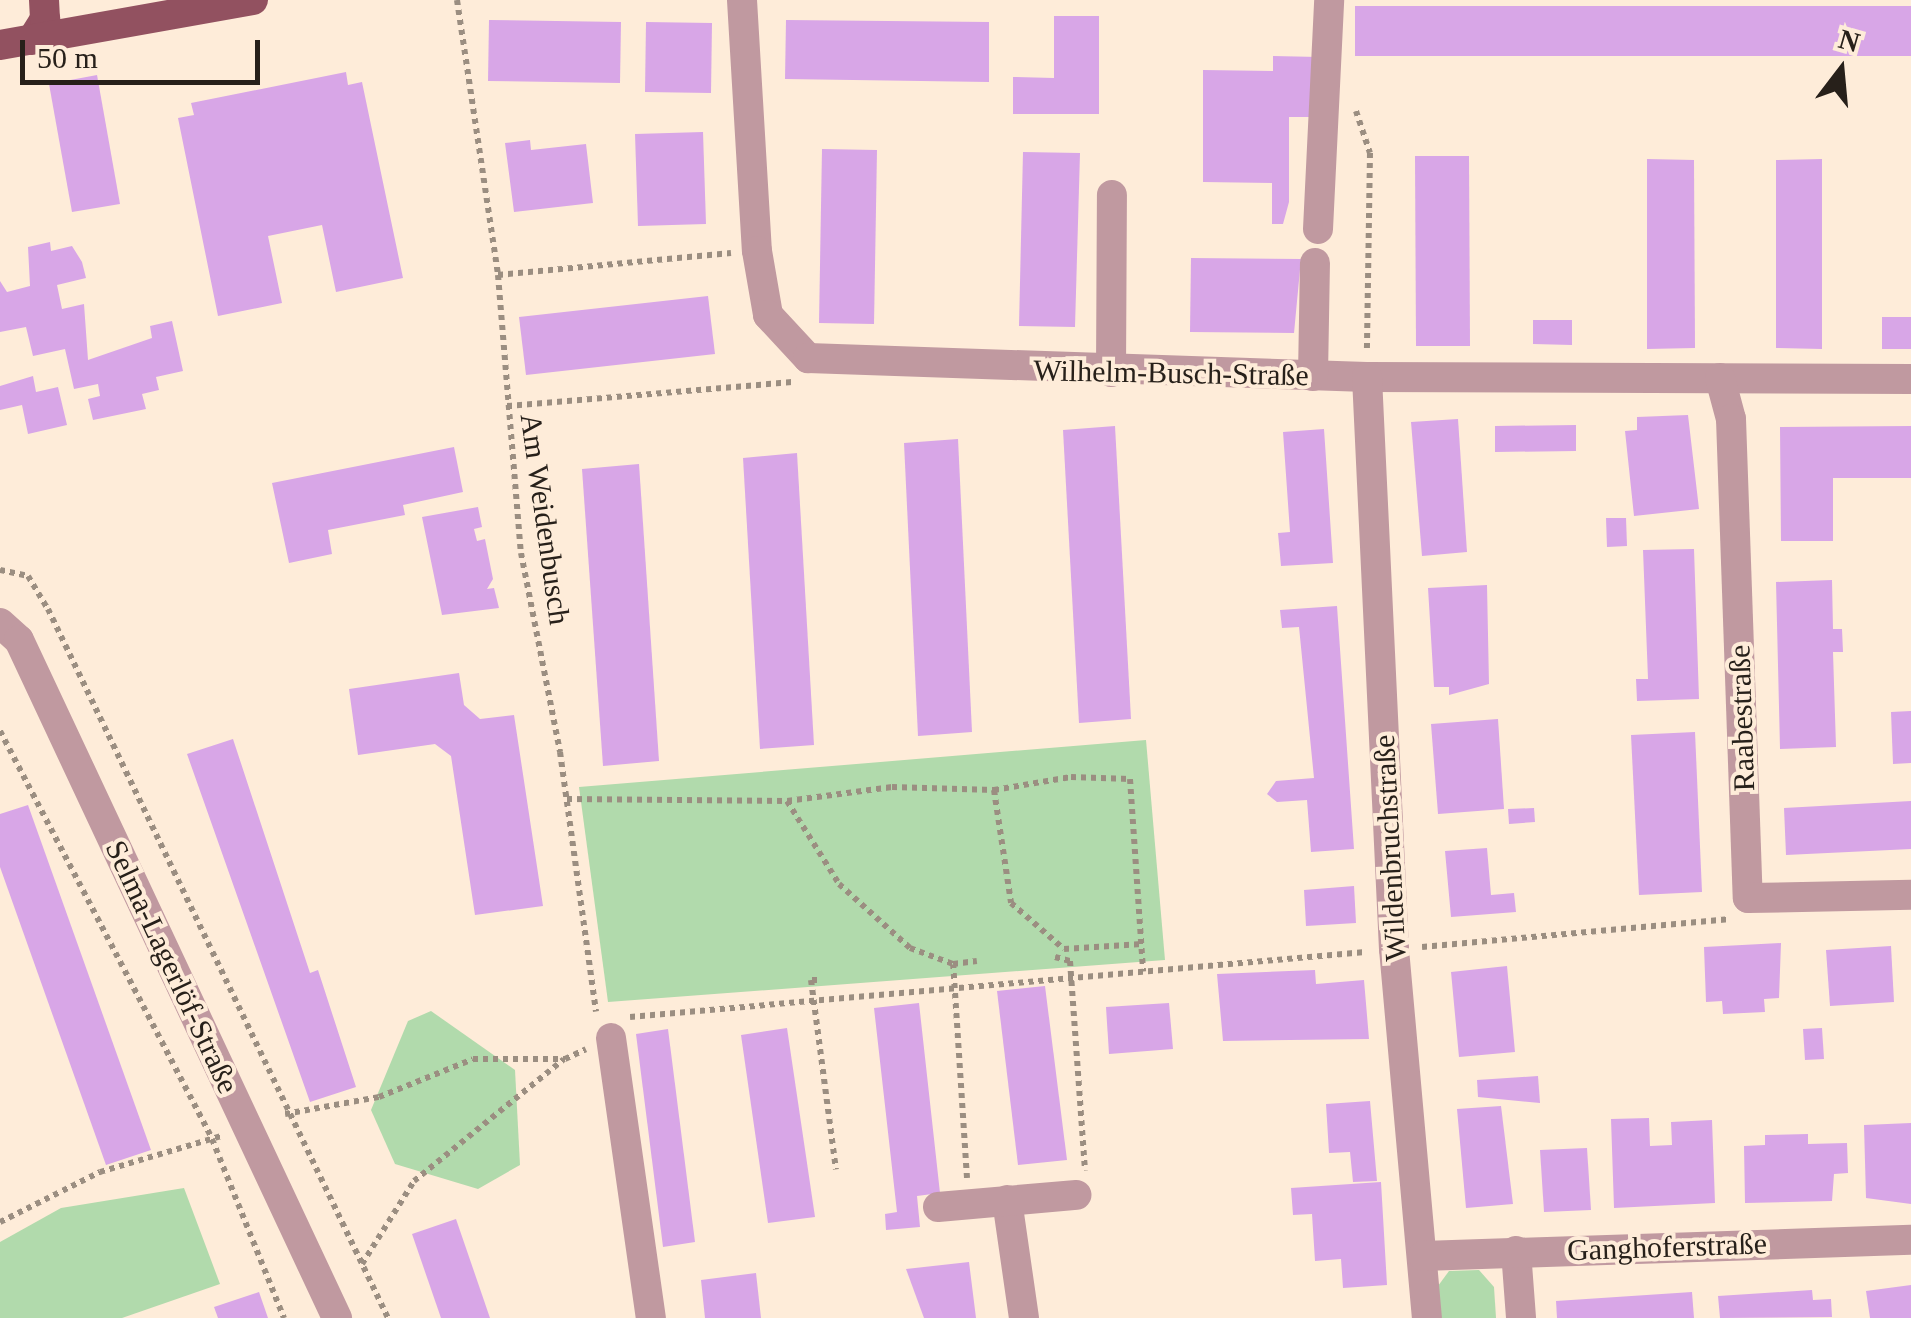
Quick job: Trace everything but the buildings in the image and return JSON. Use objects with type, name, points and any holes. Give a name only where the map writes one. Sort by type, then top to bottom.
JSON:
[{"type":"main road","points":[[32,40],[45,19],[44,0]]},
{"type":"main road","points":[[0,45],[32,40],[107,13],[253,0]]},
{"type":"street","points":[[742,0],[756,251],[768,314],[808,358]]},
{"type":"street","points":[[1318,229],[1330,0]]},
{"type":"street","points":[[1111,372],[1112,195]]},
{"type":"street","points":[[1313,376],[1315,263]]},
{"type":"street","name":"Wilhelm-Busch-Straße","points":[[808,358],[1111,372],[1367,378],[1911,379]]},
{"type":"street","name":"Wildenbruchstraße","points":[[1367,378],[1394,950],[1427,1318]]},
{"type":"street","name":"Raabestraße","points":[[1720,378],[1732,419],[1748,898]]},
{"type":"street","name":"Selma-Lagerlöf-Straße","points":[[0,623],[19,640],[337,1318]]},
{"type":"street","points":[[1748,898],[1911,895]]},
{"type":"street","points":[[608,1024],[651,1318]]},
{"type":"street","points":[[938,1207],[1076,1195]]},
{"type":"street","points":[[996,1201],[1024,1318]]},
{"type":"street","name":"Ganghoferstraße","points":[[1423,1256],[1911,1240]]},
{"type":"street","points":[[1516,1251],[1521,1318]]},
{"type":"path","name":"Am Weidenbusch","points":[[457,0],[498,275],[520,553],[608,1024]]},
{"type":"path","points":[[1351,98],[1370,153],[1367,378]]},
{"type":"path","points":[[498,275],[756,251]]},
{"type":"path","points":[[507,406],[798,381],[808,358]]},
{"type":"path","points":[[0,570],[19,571],[34,583],[388,1318]]},
{"type":"path","points":[[0,730],[212,1138],[284,1318]]},
{"type":"path","points":[[566,799],[787,801],[892,787],[994,790],[1071,777],[1130,779],[1143,972]]},
{"type":"path","points":[[994,790],[1011,903],[1064,949],[1142,944]]},
{"type":"path","points":[[787,801],[840,884],[910,948],[953,964],[977,961]]},
{"type":"path","points":[[362,1264],[414,1182],[608,1024],[814,1001],[1734,919],[1748,898]]},
{"type":"path","points":[[1076,1195],[1089,1161],[1070,978],[1070,961],[1080,950]]},
{"type":"path","points":[[1055,957],[1070,961]]},
{"type":"path","points":[[953,964],[967,1181],[983,1180],[996,1201]]},
{"type":"path","points":[[817,980],[811,980],[836,1169]]},
{"type":"path","points":[[0,1222],[100,1172],[248,1129],[287,1113],[379,1097],[473,1059],[565,1058]]},
{"type":"green space","points":[[1146,740],[1165,960],[608,1002],[579,787]]},
{"type":"green space","points":[[431,1011],[515,1070],[520,1165],[478,1189],[395,1164],[371,1110],[408,1021]]},
{"type":"green space","points":[[184,1188],[220,1284],[122,1318],[0,1318],[0,1242],[61,1208]]},
{"type":"green space","points":[[1479,1270],[1494,1287],[1496,1318],[1441,1318],[1438,1286],[1449,1271]]}]
